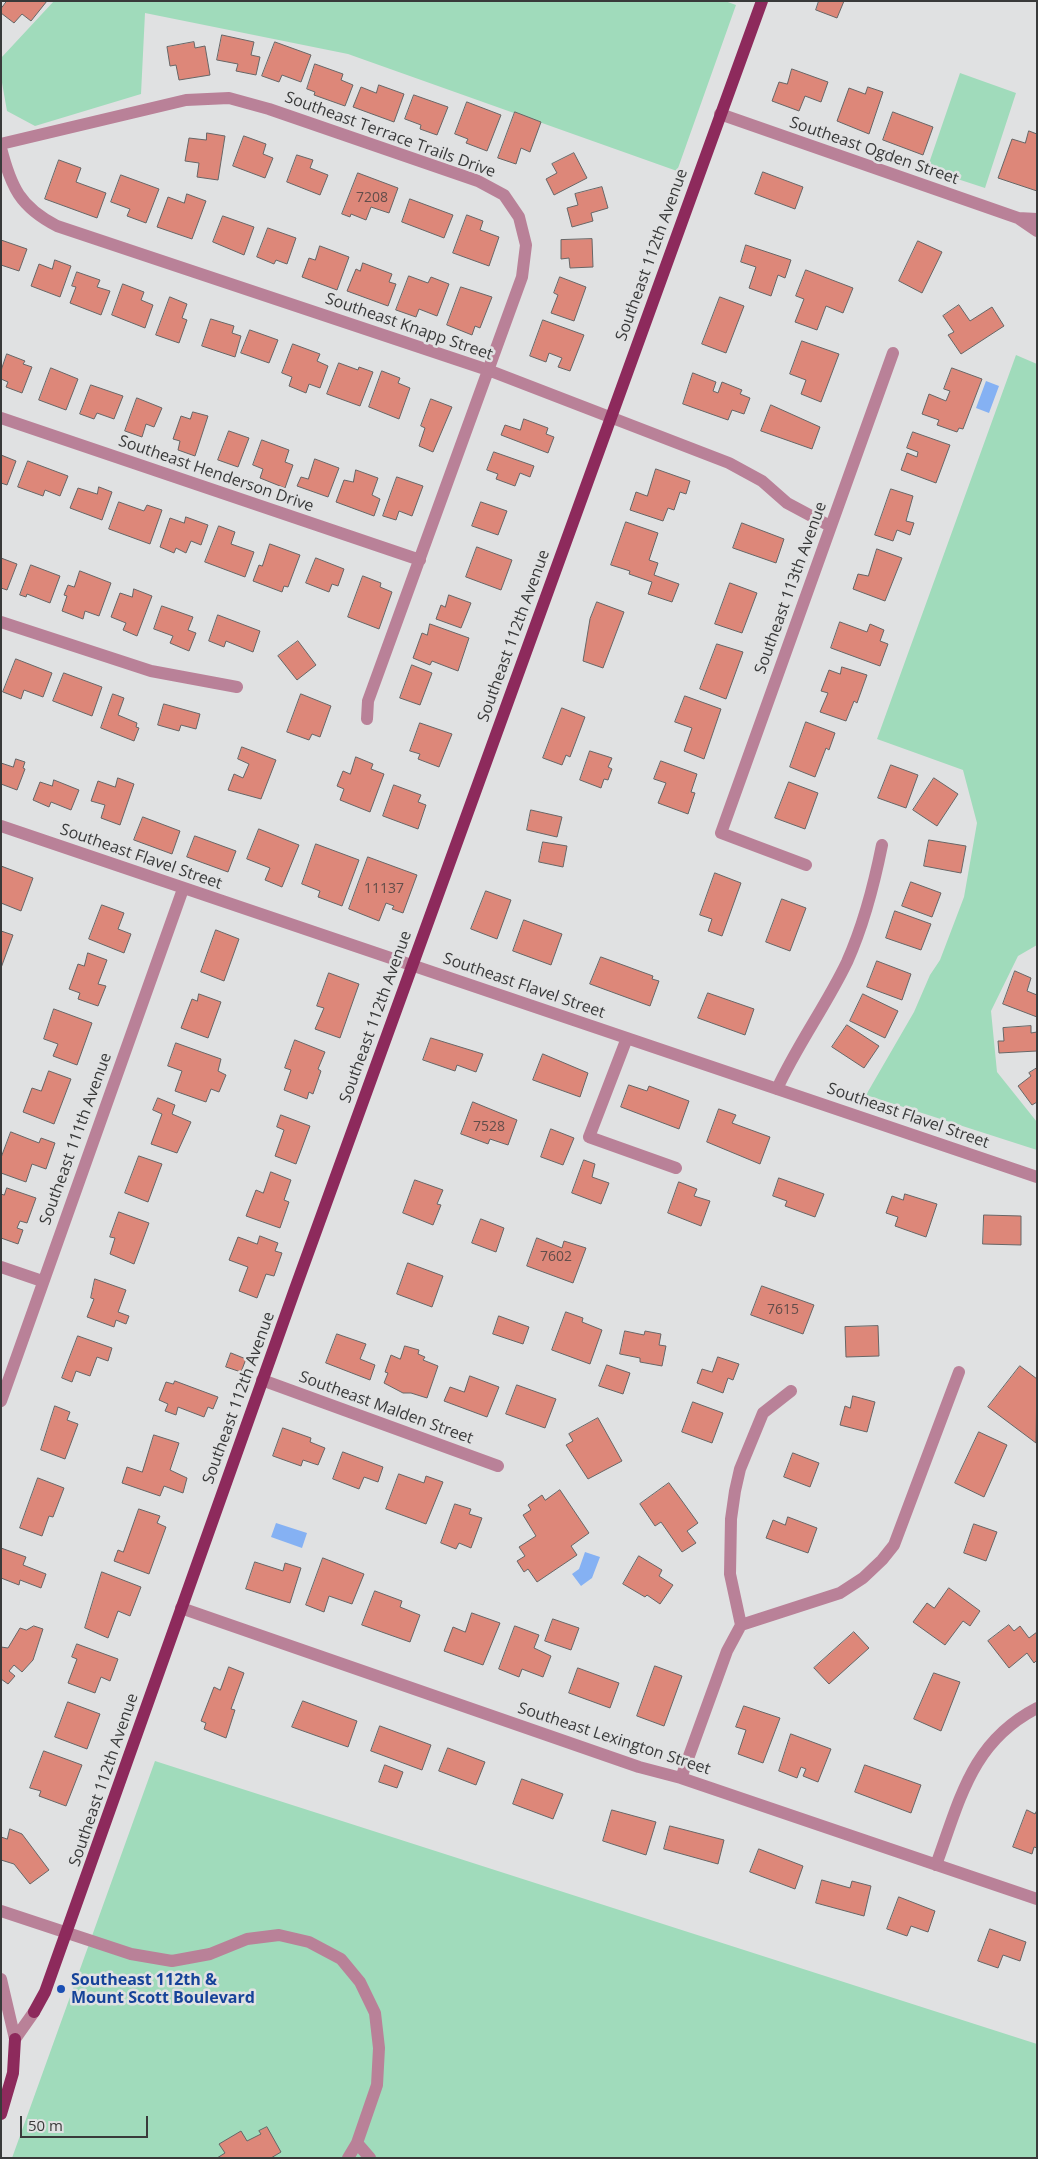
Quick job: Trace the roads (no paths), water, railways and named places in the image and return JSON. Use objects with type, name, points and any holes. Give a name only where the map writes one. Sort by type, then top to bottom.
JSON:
[{"type":"main road","name":"Southeast 112th Avenue","points":[[34,2012],[45,1992],[66,1934],[262,1380],[762,1]]},
{"type":"main road","points":[[1,2114],[11,2080],[15,2039]]},
{"type":"street","name":"Southeast Terrace Trails Drive","points":[[1,144],[186,100],[229,98],[270,109],[478,182],[504,195],[519,217],[526,245],[522,277],[368,701],[367,719]]},
{"type":"street","name":"Southeast Ogden Street","points":[[720,114],[1018,218],[1037,231]]},
{"type":"street","name":"Southeast Knapp Street","points":[[1,148],[16,192],[25,204],[40,217],[57,226],[488,370],[611,417],[746,471],[787,503],[830,526]]},
{"type":"street","name":"Southeast Ogden Street","points":[[1018,218],[1037,219]]},
{"type":"street","name":"Southeast 113th Avenue","points":[[806,865],[720,833],[893,354]]},
{"type":"street","name":"Southeast Henderson Drive","points":[[1,418],[420,560]]},
{"type":"street","points":[[1,622],[151,671],[237,687]]},
{"type":"street","name":"Southeast Flavel Street","points":[[1,826],[1037,1177]]},
{"type":"street","points":[[777,1089],[793,1053],[824,1006],[847,962],[868,903],[882,845]]},
{"type":"street","name":"Southeast 111th Avenue","points":[[1,1401],[42,1281],[183,889]]},
{"type":"street","points":[[627,1038],[589,1137],[676,1168]]},
{"type":"street","points":[[1,1267],[42,1281]]},
{"type":"street","points":[[741,1625],[840,1593],[863,1578],[882,1560],[894,1545],[904,1522],[959,1372]]},
{"type":"street","name":"Southeast Malden Street","points":[[262,1380],[498,1466]]},
{"type":"street","points":[[681,1778],[727,1651],[741,1625],[730,1574],[731,1519],[740,1469],[763,1413],[791,1391]]},
{"type":"street","name":"Southeast Lexington Street","points":[[181,1608],[639,1767],[681,1778],[1037,1898]]},
{"type":"street","points":[[936,1865],[980,1757],[999,1733],[1037,1708]]},
{"type":"street","points":[[1,1911],[131,1954],[172,1961],[210,1954],[247,1939],[279,1935],[309,1942],[341,1958],[360,1982],[375,2013],[379,2048],[377,2085],[357,2143],[348,2158]]},
{"type":"street","points":[[1,1979],[15,2039]]},
{"type":"street","name":"Southeast 112th Avenue","points":[[15,2039],[34,2012]]},
{"type":"street","points":[[357,2143],[370,2158]]},
{"type":"water","points":[[986,381],[999,386],[989,413],[976,408]]},
{"type":"water","points":[[276,1523],[307,1533],[302,1548],[271,1537]]},
{"type":"water","points":[[585,1552],[600,1557],[592,1578],[581,1586],[572,1574],[579,1569]]},
{"type":"place","name":"Southeast 112th & Mount Scott Boulevard","points":[[61,1989]]}]
